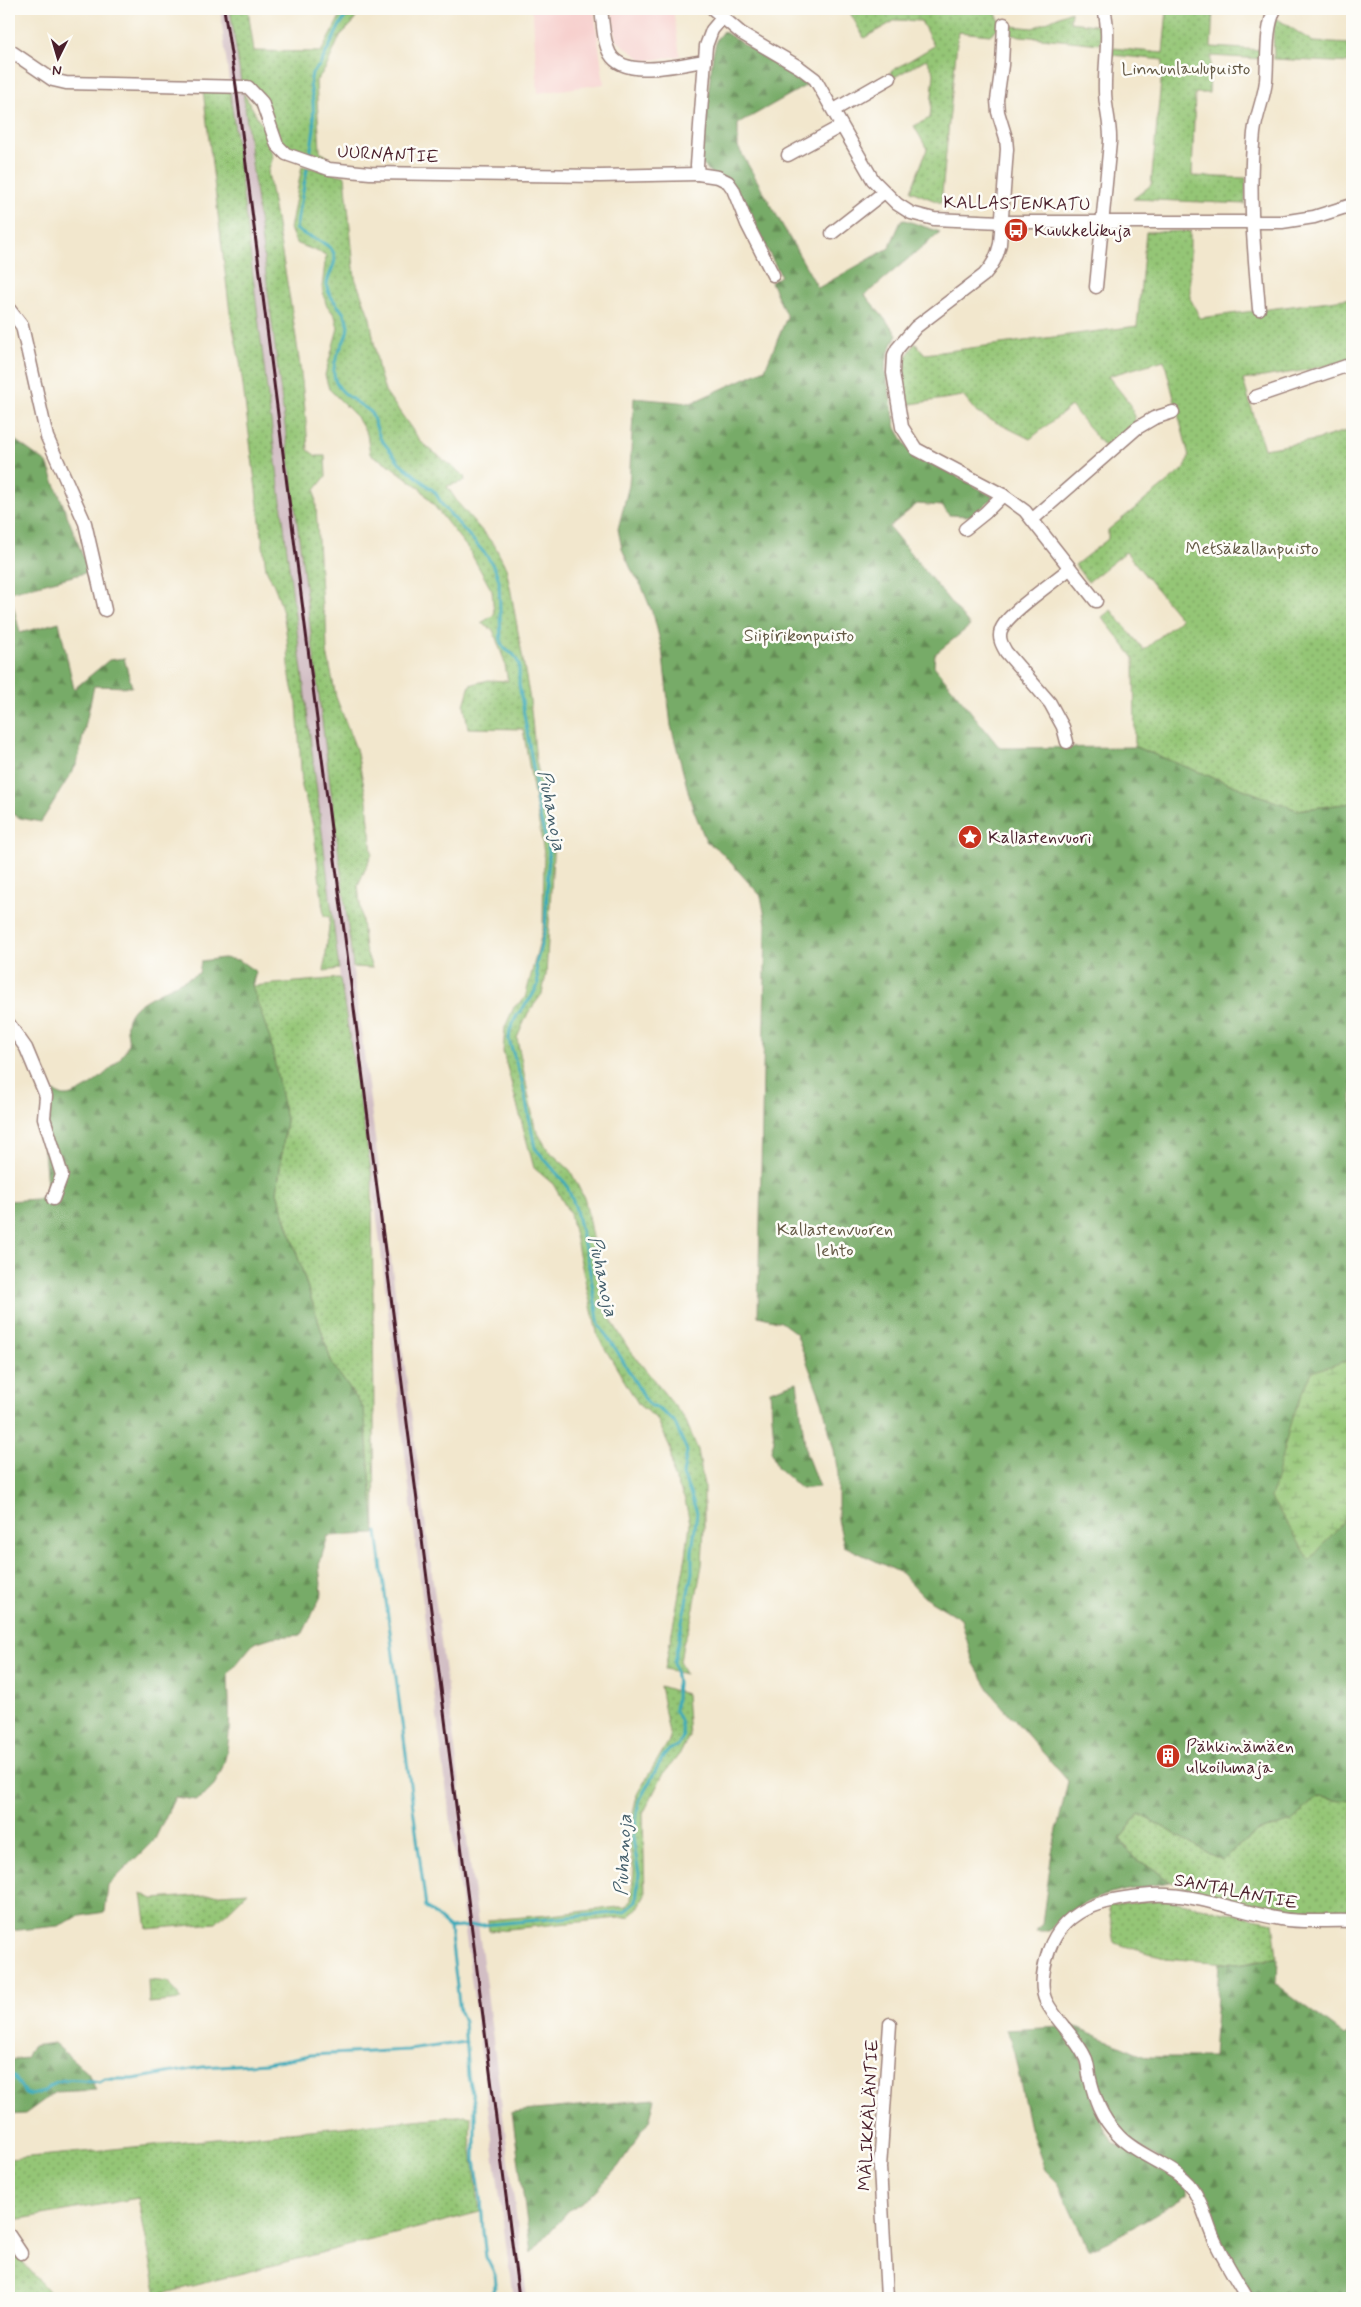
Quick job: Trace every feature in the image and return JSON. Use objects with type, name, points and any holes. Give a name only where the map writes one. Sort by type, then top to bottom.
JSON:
[{"type":"street","points":[[601,9],[605,40],[610,54],[617,62],[628,67],[640,69],[704,61]]},
{"type":"street","points":[[1096,287],[1111,132],[1104,92],[1107,29],[1104,9]]},
{"type":"street","points":[[1259,309],[1252,222],[1254,134],[1256,119],[1264,92],[1270,31],[1275,9]]},
{"type":"street","points":[[698,174],[704,61],[706,46],[717,13]]},
{"type":"street","name":"KALLASTENKATU","points":[[717,13],[741,33],[799,67],[815,79],[862,163],[883,193],[912,213],[934,219],[1001,222],[1282,222],[1314,217],[1352,205]]},
{"type":"street","points":[[1004,24],[1002,65],[997,100],[1006,143],[1000,244],[993,266],[984,275],[906,337],[894,356],[893,373],[902,427],[916,449],[1015,503],[1033,520],[1069,569],[1096,601]]},
{"type":"street","name":"UURNANTIE","points":[[9,50],[53,80],[66,83],[248,87],[262,102],[277,145],[286,154],[329,169],[370,173],[600,176],[698,174],[718,177],[728,182],[734,189],[747,224],[773,275]]},
{"type":"street","points":[[834,110],[890,78]]},
{"type":"street","points":[[788,154],[841,126]]},
{"type":"street","points":[[832,233],[883,193]]},
{"type":"street","points":[[9,309],[22,326],[47,437],[85,523],[105,610]]},
{"type":"street","points":[[1255,397],[1352,364]]},
{"type":"street","points":[[1033,520],[1137,428],[1154,418],[1173,412]]},
{"type":"street","points":[[965,528],[986,513],[1003,495]]},
{"type":"street","points":[[1067,742],[1063,727],[1053,708],[1006,652],[1001,643],[1000,636],[1002,628],[1013,615],[1069,569]]},
{"type":"street","points":[[9,1024],[26,1048],[46,1096],[44,1118],[62,1174],[53,1199]]},
{"type":"street","name":"SANTALANTIE","points":[[1247,2298],[1214,2238],[1191,2186],[1119,2137],[1107,2124],[1098,2108],[1086,2060],[1079,2044],[1046,2000],[1042,1984],[1047,1954],[1052,1941],[1065,1922],[1074,1915],[1098,1903],[1131,1897],[1152,1895],[1183,1896],[1283,1919],[1352,1921]]},
{"type":"street","name":"MÄLIKKÄLÄNTIE","points":[[887,2298],[880,2167],[890,2024]]},
{"type":"street","points":[[9,2235],[22,2253]]},
{"type":"shaded area","points":[[220,9],[230,9],[241,81],[354,978],[527,2298],[513,2298],[431,1671],[372,1177],[340,978]]},
{"type":"shaded area","points":[[530,9],[594,9],[604,84],[538,93],[533,16]]},
{"type":"shaded area","points":[[612,9],[673,9],[680,56],[644,61],[616,40]]},
{"type":"green space","points":[[230,9],[248,9],[254,51],[321,52],[344,9],[361,9],[352,24],[340,36],[326,68],[316,81],[320,151],[335,163],[295,153],[285,147],[241,81]]},
{"type":"green space","points":[[848,9],[994,9],[1001,25],[990,35],[958,32],[941,203],[911,191],[927,149],[914,126],[930,118],[934,73],[926,59],[893,78],[890,72],[934,46],[921,21],[896,20],[864,38]]},
{"type":"green space","name":"Linnunlaulupuisto","points":[[1167,9],[1213,9],[1211,47],[1263,50],[1263,59],[1211,56],[1209,93],[1195,93],[1192,176],[1246,178],[1245,204],[1133,199],[1151,185],[1163,60],[1112,55],[1113,48],[1163,53]]},
{"type":"green space","points":[[1071,11],[1070,22],[1103,26],[1100,44],[1011,35],[1012,26],[1033,28]]},
{"type":"green space","points":[[1276,18],[1313,42],[1352,44],[1352,63],[1274,59],[1273,29]]},
{"type":"green space","points":[[723,31],[807,85],[738,124],[738,147],[818,288],[889,248],[902,219],[940,232],[865,295],[897,334],[888,354],[885,369],[896,428],[908,449],[994,497],[972,516],[949,515],[942,506],[917,504],[889,527],[970,626],[935,654],[934,666],[1000,748],[1135,747],[1297,810],[1352,803],[1352,1801],[1317,1797],[1292,1821],[1256,1832],[1221,1860],[1139,1814],[1120,1839],[1135,1859],[1154,1869],[1169,1882],[1120,1892],[1089,1901],[1061,1918],[1049,1931],[1036,1931],[1042,1923],[1052,1852],[1068,1781],[993,1696],[973,1662],[961,1619],[923,1596],[901,1573],[844,1546],[838,1520],[838,1474],[822,1402],[796,1333],[781,1322],[758,1316],[766,923],[761,896],[720,851],[706,841],[692,806],[671,726],[662,649],[654,617],[642,587],[622,549],[618,529],[629,485],[634,398],[691,403],[765,369],[787,317],[771,282],[781,276],[746,209],[702,164],[701,152],[713,54],[717,39]]},
{"type":"green space","points":[[203,90],[230,91],[339,969],[324,971],[330,917],[324,916],[313,825],[302,787],[297,703],[290,677],[285,623],[276,591],[266,569],[240,362],[230,313]]},
{"type":"green space","points":[[243,92],[263,127],[273,157],[268,172],[297,345],[308,450],[316,456],[325,456],[326,476],[315,490],[322,608],[326,619],[327,652],[336,697],[356,749],[367,800],[372,854],[358,885],[365,948],[372,968],[353,967]]},
{"type":"green space","points":[[302,166],[345,176],[355,278],[370,318],[379,372],[385,391],[421,442],[464,476],[465,481],[447,486],[458,503],[495,546],[506,568],[530,700],[536,761],[554,838],[546,975],[542,994],[528,1013],[517,1038],[535,1128],[548,1150],[570,1170],[585,1200],[606,1311],[628,1348],[685,1419],[698,1450],[704,1486],[702,1565],[692,1618],[683,1644],[680,1662],[685,1674],[665,1669],[686,1556],[690,1523],[685,1500],[673,1475],[670,1447],[657,1419],[639,1405],[598,1337],[570,1214],[553,1184],[534,1168],[503,1052],[505,1027],[514,1007],[525,998],[543,929],[544,853],[523,729],[468,728],[464,705],[470,685],[488,680],[508,681],[504,660],[493,630],[481,623],[494,615],[492,591],[469,550],[420,488],[388,464],[370,454],[367,434],[356,416],[329,389],[325,375],[338,328],[335,316],[326,304],[322,287],[326,255],[296,243],[290,229]]},
{"type":"green space","name":"Metsäkallanpuisto","points":[[1190,231],[1190,298],[1200,318],[1352,298],[1352,359],[1308,370],[1243,380],[1264,449],[1316,440],[1352,429],[1352,675],[1347,685],[1352,686],[1350,745],[1352,746],[1352,803],[1297,810],[1135,747],[1134,658],[1102,617],[1111,610],[1144,650],[1181,619],[1126,552],[1088,582],[1075,565],[1108,539],[1108,530],[1185,468],[1189,456],[1164,360],[1108,376],[1131,405],[1136,425],[1106,449],[1071,406],[1030,439],[977,413],[963,396],[905,405],[901,365],[915,343],[925,354],[1137,326],[1146,232]]},
{"type":"green space","points":[[9,436],[47,463],[89,572],[10,592],[20,633],[59,622],[74,689],[109,660],[124,658],[132,687],[94,686],[77,764],[41,822],[20,818],[9,812]]},
{"type":"green space","points":[[223,958],[239,960],[256,972],[252,986],[270,1039],[286,1120],[277,1192],[332,1364],[364,1409],[375,1534],[328,1536],[319,1565],[322,1594],[302,1635],[273,1637],[254,1643],[228,1674],[229,1733],[224,1762],[219,1775],[212,1788],[196,1800],[175,1797],[155,1839],[108,1886],[105,1912],[80,1916],[58,1926],[9,1931],[9,1201],[48,1198],[42,1128],[49,1116],[54,1092],[64,1096],[73,1095],[100,1078],[117,1061],[127,1047],[128,1020],[130,1014],[139,1004],[199,973],[201,961]]},
{"type":"green space","points":[[340,978],[372,1177],[375,1534],[364,1409],[332,1364],[277,1192],[286,1120],[252,986]]},
{"type":"green space","points":[[1352,1359],[1352,1511],[1310,1560],[1271,1498],[1292,1418],[1312,1372]]},
{"type":"green space","points":[[797,1382],[806,1453],[819,1487],[801,1489],[777,1467],[771,1450],[774,1441],[770,1391]]},
{"type":"green space","points":[[660,1686],[686,1694],[689,1736],[681,1752],[662,1776],[643,1814],[645,1895],[638,1908],[629,1917],[489,1931],[488,1920],[627,1906],[631,1900],[634,1870],[628,1840],[637,1794],[670,1739]]},
{"type":"green space","points":[[1317,1797],[1352,1801],[1352,1912],[1284,1912],[1247,1906],[1170,1882],[1154,1869],[1135,1859],[1120,1839],[1139,1814],[1221,1860],[1256,1832],[1292,1821]]},
{"type":"green space","points":[[248,1892],[216,1923],[147,1929],[142,1893],[153,1899]]},
{"type":"green space","points":[[1167,1900],[1273,1922],[1277,1956],[1240,1964],[1164,1958],[1115,1943],[1108,1905]]},
{"type":"green space","points":[[1277,1957],[1276,1984],[1344,2035],[1352,2030],[1352,2298],[1253,2298],[1219,2236],[1196,2186],[1128,2138],[1112,2122],[1104,2105],[1095,2062],[1069,2024],[1148,2057],[1213,2057],[1219,1963],[1240,1964]]},
{"type":"green space","points":[[148,1980],[169,1982],[182,2000],[149,2003]]},
{"type":"green space","points":[[1061,2027],[1079,2051],[1095,2108],[1114,2143],[1188,2187],[1188,2194],[1164,2209],[1127,2231],[1088,2249],[1058,2183],[1045,2170],[1030,2128],[1011,2039],[1006,2030]]},
{"type":"green space","points":[[54,2043],[88,2073],[96,2090],[55,2092],[25,2114],[9,2115],[9,2060],[26,2058],[32,2046]]},
{"type":"green space","points":[[655,2099],[649,2121],[618,2167],[591,2196],[568,2211],[531,2253],[512,2112]]},
{"type":"green space","points":[[471,2116],[470,2136],[480,2212],[157,2295],[138,2198],[9,2221],[9,2159]]},
{"type":"green space","points":[[9,2246],[54,2298],[9,2298]]},
{"type":"waterway","name":"Piuhanoja","points":[[310,155],[314,129],[310,84],[312,73],[320,65],[340,25],[351,9]]},
{"type":"waterway","name":"Piuhanoja","points":[[307,169],[296,229],[304,235],[324,243],[332,250],[335,259],[327,282],[328,292],[345,315],[348,326],[335,363],[334,373],[336,381],[346,394],[371,412],[380,438],[400,463],[435,492],[443,506],[487,556],[499,580],[501,643],[505,649],[514,655],[519,664],[519,684],[535,779],[537,806],[549,851],[545,930],[536,964],[538,985],[531,998],[517,1015],[510,1030],[509,1040],[522,1081],[535,1148],[566,1184],[575,1206],[589,1266],[599,1325],[617,1351],[648,1404],[660,1410],[674,1421],[687,1451],[683,1475],[697,1512],[692,1552],[692,1573],[674,1662],[677,1683],[675,1711],[680,1720],[683,1737],[678,1745],[669,1750],[663,1757],[639,1801],[633,1839],[639,1874],[636,1901],[624,1912],[450,1928],[460,2012],[464,2021],[468,2076],[475,2105],[475,2160],[481,2197],[486,2257],[495,2275],[496,2283],[490,2298]]},
{"type":"waterway","points":[[377,1532],[426,1907],[450,1928]]},
{"type":"waterway","points":[[9,2075],[14,2076],[25,2093],[31,2095],[44,2092],[49,2086],[62,2080],[100,2082],[105,2079],[133,2079],[203,2067],[266,2063],[311,2055],[408,2050],[466,2042]]},
{"type":"railway","points":[[224,9],[236,86],[519,2298]]},
{"type":"place","name":"Kuukkelikuja","points":[[1016,230]]},
{"type":"place","name":"Kallastenvuori","points":[[970,837]]},
{"type":"place","name":"Pähkinämäen ulkoilumaja","points":[[1168,1756]]},
{"type":"park label","name":"Siipirikonpuisto","points":[[799,635]]},
{"type":"park label","name":"Kallastenvuoren lehto","points":[[835,1239]]}]
